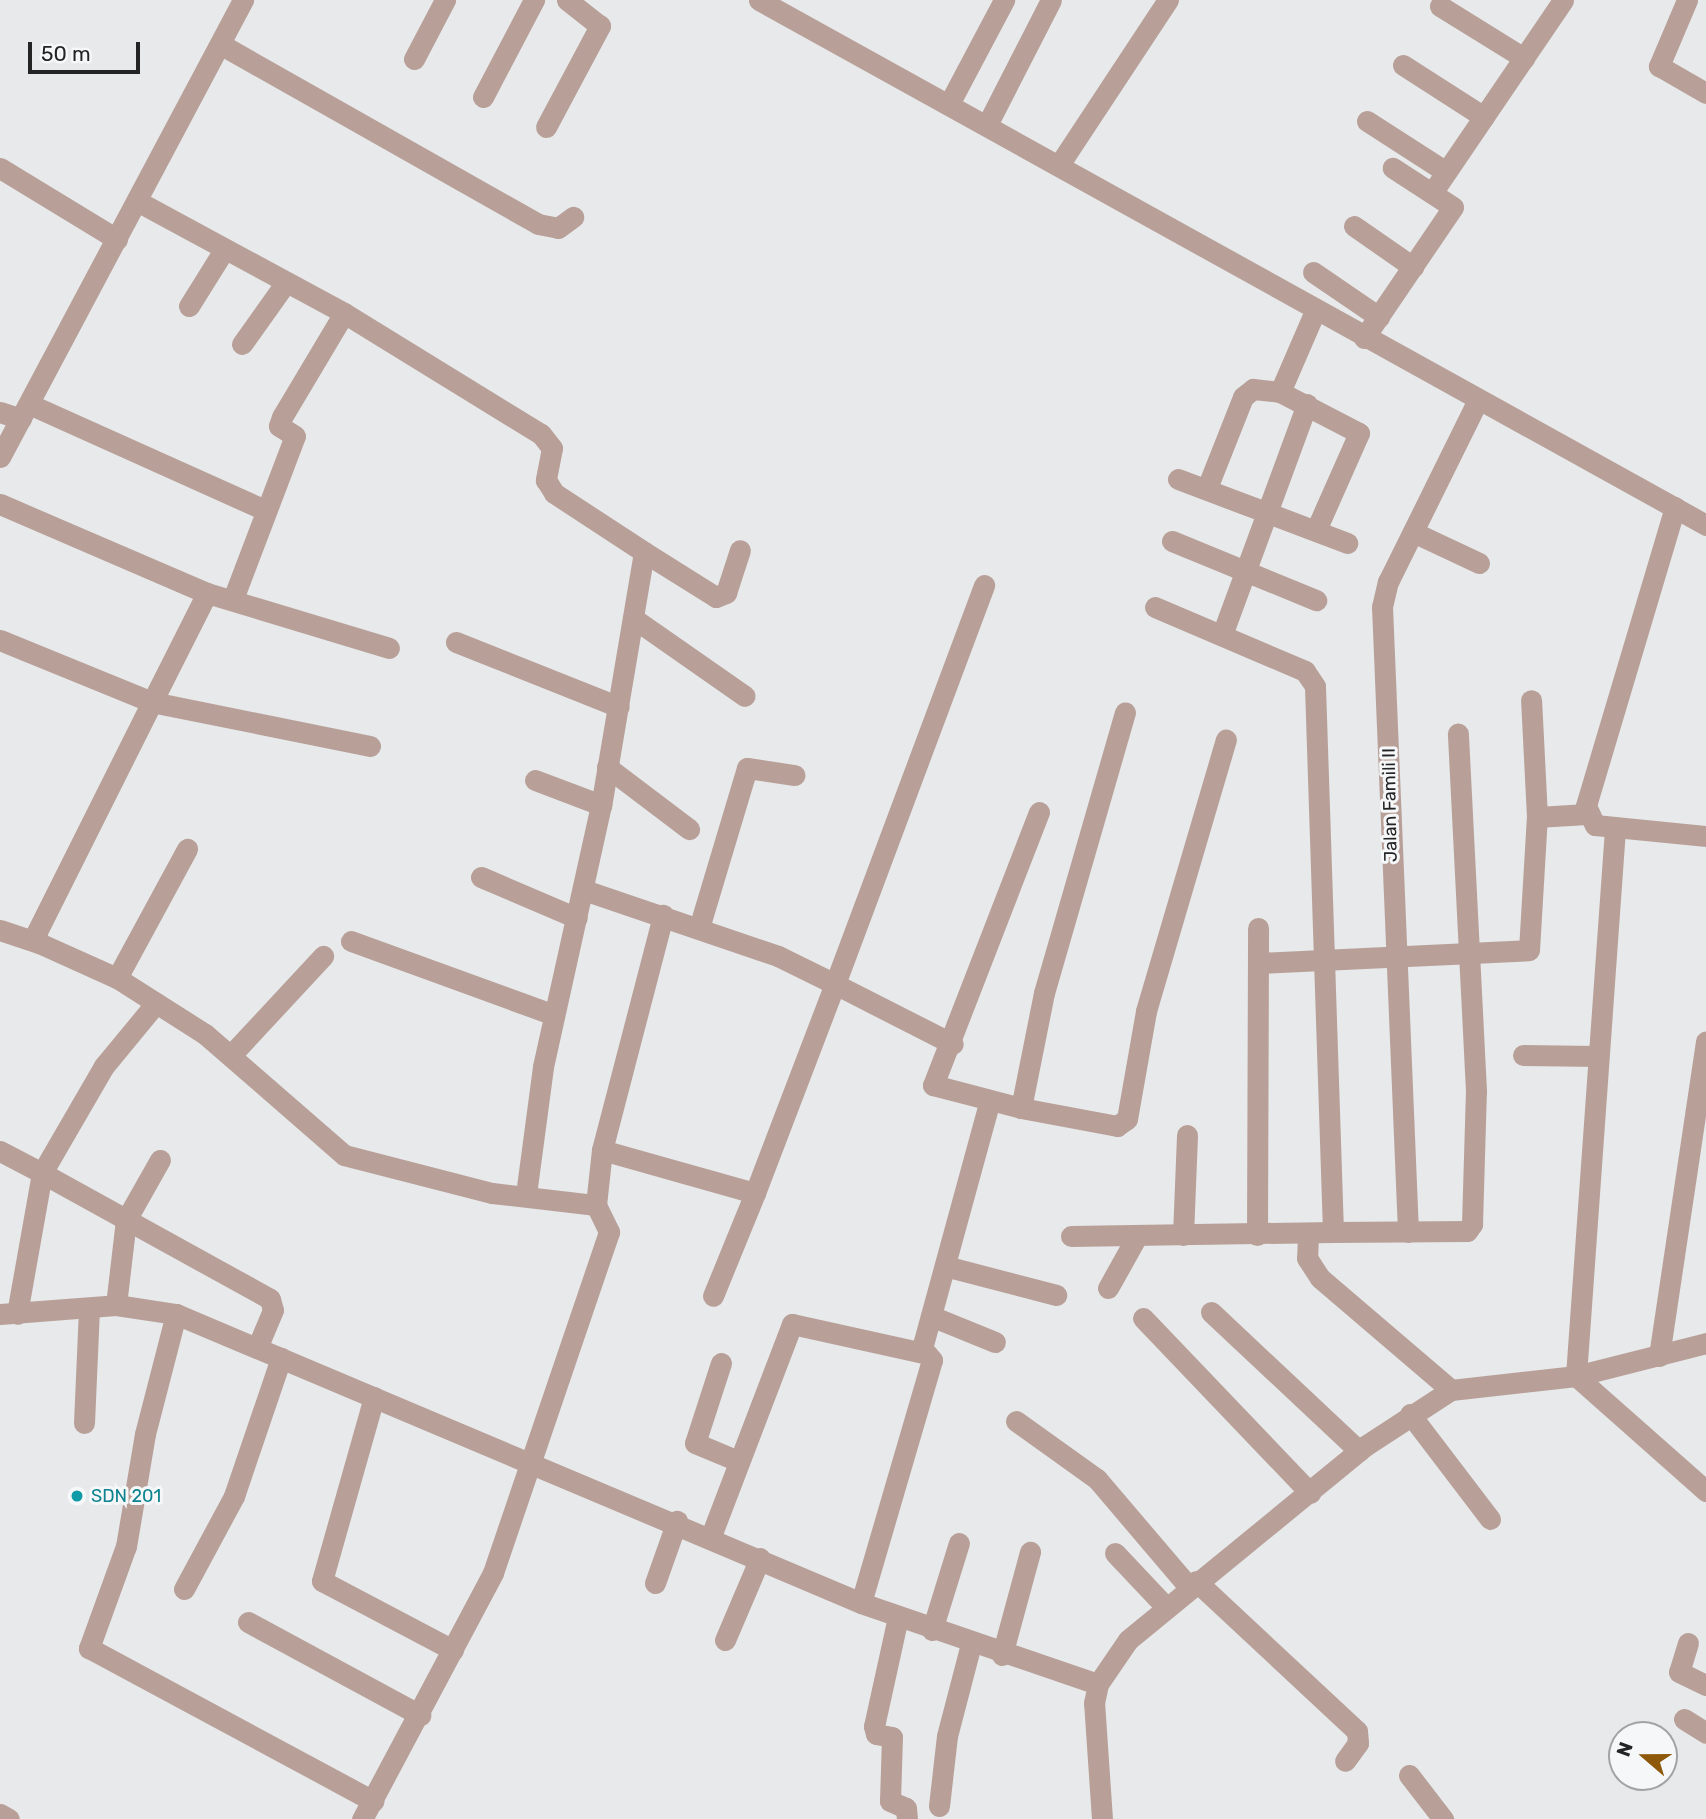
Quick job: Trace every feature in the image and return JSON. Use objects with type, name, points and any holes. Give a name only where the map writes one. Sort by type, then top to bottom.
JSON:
[{"type":"street","points":[[0,457],[34,411],[117,239],[145,205],[229,50],[243,0]]},
{"type":"street","points":[[414,59],[445,0]]},
{"type":"street","points":[[483,97],[534,0]]},
{"type":"street","points":[[546,127],[600,26],[567,0]]},
{"type":"street","points":[[758,0],[1059,165],[1315,311],[1706,525]]},
{"type":"street","points":[[948,104],[1004,0]]},
{"type":"street","points":[[987,125],[1051,0]]},
{"type":"street","points":[[1059,165],[1168,0]]},
{"type":"street","points":[[1687,0],[1658,66],[1706,93]]},
{"type":"street","points":[[1432,193],[1560,1]]},
{"type":"street","points":[[1440,6],[1524,58]]},
{"type":"street","points":[[229,50],[538,224],[558,228],[573,217]]},
{"type":"street","points":[[1403,65],[1484,117]]},
{"type":"street","points":[[1367,121],[1446,172]]},
{"type":"street","points":[[0,168],[117,239]]},
{"type":"street","points":[[1364,338],[1453,207],[1394,168]]},
{"type":"street","points":[[145,205],[344,313],[541,435],[552,448],[546,480],[554,494],[716,597],[726,593],[740,550]]},
{"type":"street","points":[[1354,226],[1413,267]]},
{"type":"street","points":[[189,306],[224,250]]},
{"type":"street","points":[[1313,272],[1379,317]]},
{"type":"street","points":[[242,344],[286,282]]},
{"type":"street","points":[[1280,392],[1315,311]]},
{"type":"street","points":[[233,600],[295,436],[279,426],[282,417],[344,313]]},
{"type":"street","points":[[1207,488],[1243,397],[1253,390],[1280,392],[1359,433],[1316,530]]},
{"type":"street","name":"Jalan Famili II","points":[[1408,1232],[1394,960],[1382,607],[1412,532],[1478,400]]},
{"type":"street","points":[[1222,635],[1266,509],[1307,404]]},
{"type":"street","points":[[0,412],[34,411],[265,510]]},
{"type":"street","points":[[1178,479],[1266,509],[1347,544]]},
{"type":"street","points":[[0,504],[207,593],[390,648]]},
{"type":"street","points":[[1587,814],[1675,508]]},
{"type":"street","points":[[1412,532],[1479,563]]},
{"type":"street","points":[[1172,541],[1316,600]]},
{"type":"street","points":[[526,1195],[554,1014],[601,805],[644,552]]},
{"type":"street","points":[[713,1296],[835,984],[984,585]]},
{"type":"street","points":[[39,943],[36,934],[207,593]]},
{"type":"street","points":[[1155,607],[1305,671],[1315,686],[1327,963],[1333,1232]]},
{"type":"street","points":[[633,618],[745,696]]},
{"type":"street","points":[[0,640],[152,702],[370,746]]},
{"type":"street","points":[[456,642],[619,707]]},
{"type":"street","points":[[1258,963],[1394,960],[1532,946],[1537,817],[1531,700]]},
{"type":"street","points":[[1021,1108],[1044,993],[1125,712]]},
{"type":"street","points":[[1071,1236],[1136,1238],[1467,1231],[1472,1224],[1471,952],[1458,733]]},
{"type":"street","points":[[1038,812],[953,1044],[933,1085],[989,1103],[1117,1126],[1126,1119],[1146,1011],[1226,740]]},
{"type":"street","points":[[607,767],[689,829]]},
{"type":"street","points":[[699,928],[747,768],[794,775]]},
{"type":"street","points":[[535,780],[601,805]]},
{"type":"street","points":[[1537,817],[1587,814]]},
{"type":"street","points":[[1587,814],[1595,825],[1615,829],[1706,836]]},
{"type":"street","points":[[1576,1376],[1615,829]]},
{"type":"street","points":[[117,978],[187,849]]},
{"type":"street","points":[[481,877],[577,918]]},
{"type":"street","points":[[584,890],[699,928],[835,984],[953,1044]]},
{"type":"street","points":[[176,1314],[145,1434],[126,1546],[89,1648],[367,1810],[493,1573],[607,1248],[609,1232],[596,1205],[602,1150],[663,915]]},
{"type":"street","points":[[1257,1235],[1258,928]]},
{"type":"street","points":[[0,930],[39,943],[117,978],[156,1003],[232,1054],[344,1155],[459,1186],[596,1205]]},
{"type":"street","points":[[351,941],[554,1014]]},
{"type":"street","points":[[232,1054],[323,957]]},
{"type":"street","points":[[156,1003],[104,1066],[43,1173],[8,1314],[89,1310],[116,1305],[176,1314],[534,1460],[861,1603],[1002,1655],[1098,1684]]},
{"type":"street","points":[[1658,1356],[1706,1041]]},
{"type":"street","points":[[1523,1055],[1597,1056]]},
{"type":"street","points":[[920,1352],[989,1103]]},
{"type":"street","points":[[1183,1235],[1187,1135]]},
{"type":"street","points":[[602,1150],[755,1193]]},
{"type":"street","points":[[0,1151],[272,1301],[257,1348]]},
{"type":"street","points":[[116,1305],[126,1220],[160,1160]]},
{"type":"street","points":[[1308,1234],[1307,1258],[1320,1278],[1451,1390]]},
{"type":"street","points":[[1108,1287],[1136,1238]]},
{"type":"street","points":[[946,1266],[1056,1296]]},
{"type":"street","points":[[84,1423],[89,1310]]},
{"type":"street","points":[[1211,1312],[1359,1451]]},
{"type":"street","points":[[931,1316],[995,1342]]},
{"type":"street","points":[[1143,1318],[1310,1493]]},
{"type":"street","points":[[711,1536],[792,1324],[920,1352],[932,1360],[861,1603]]},
{"type":"street","points":[[1102,1819],[1094,1720],[1098,1684],[1128,1640],[1164,1605],[1310,1493],[1359,1451],[1410,1414],[1451,1390],[1576,1376],[1706,1343]]},
{"type":"street","points":[[184,1589],[234,1496],[281,1358]]},
{"type":"street","points":[[721,1363],[695,1443],[738,1461]]},
{"type":"street","points":[[1576,1376],[1706,1491]]},
{"type":"street","points":[[374,1397],[322,1581],[453,1650]]},
{"type":"street","points":[[1410,1414],[1490,1519]]},
{"type":"street","points":[[1016,1421],[1097,1479],[1192,1583],[1357,1731],[1358,1743],[1345,1761]]},
{"type":"street","points":[[655,1583],[677,1521]]},
{"type":"street","points":[[932,1630],[959,1543]]},
{"type":"street","points":[[1002,1655],[1030,1552]]},
{"type":"street","points":[[1115,1553],[1164,1605]]},
{"type":"street","points":[[725,1640],[761,1558]]},
{"type":"street","points":[[898,1616],[874,1726],[876,1734],[892,1737],[890,1801],[906,1808],[907,1819]]},
{"type":"street","points":[[248,1622],[419,1715]]},
{"type":"street","points":[[1688,1643],[1679,1672],[1706,1685]]},
{"type":"street","points":[[939,1806],[947,1736],[971,1644]]},
{"type":"street","points":[[1684,1719],[1706,1733]]},
{"type":"street","points":[[1409,1775],[1443,1819]]},
{"type":"street","points":[[0,1814],[9,1819]]},
{"type":"place","name":"SDN 201","points":[[77,1496]]}]
